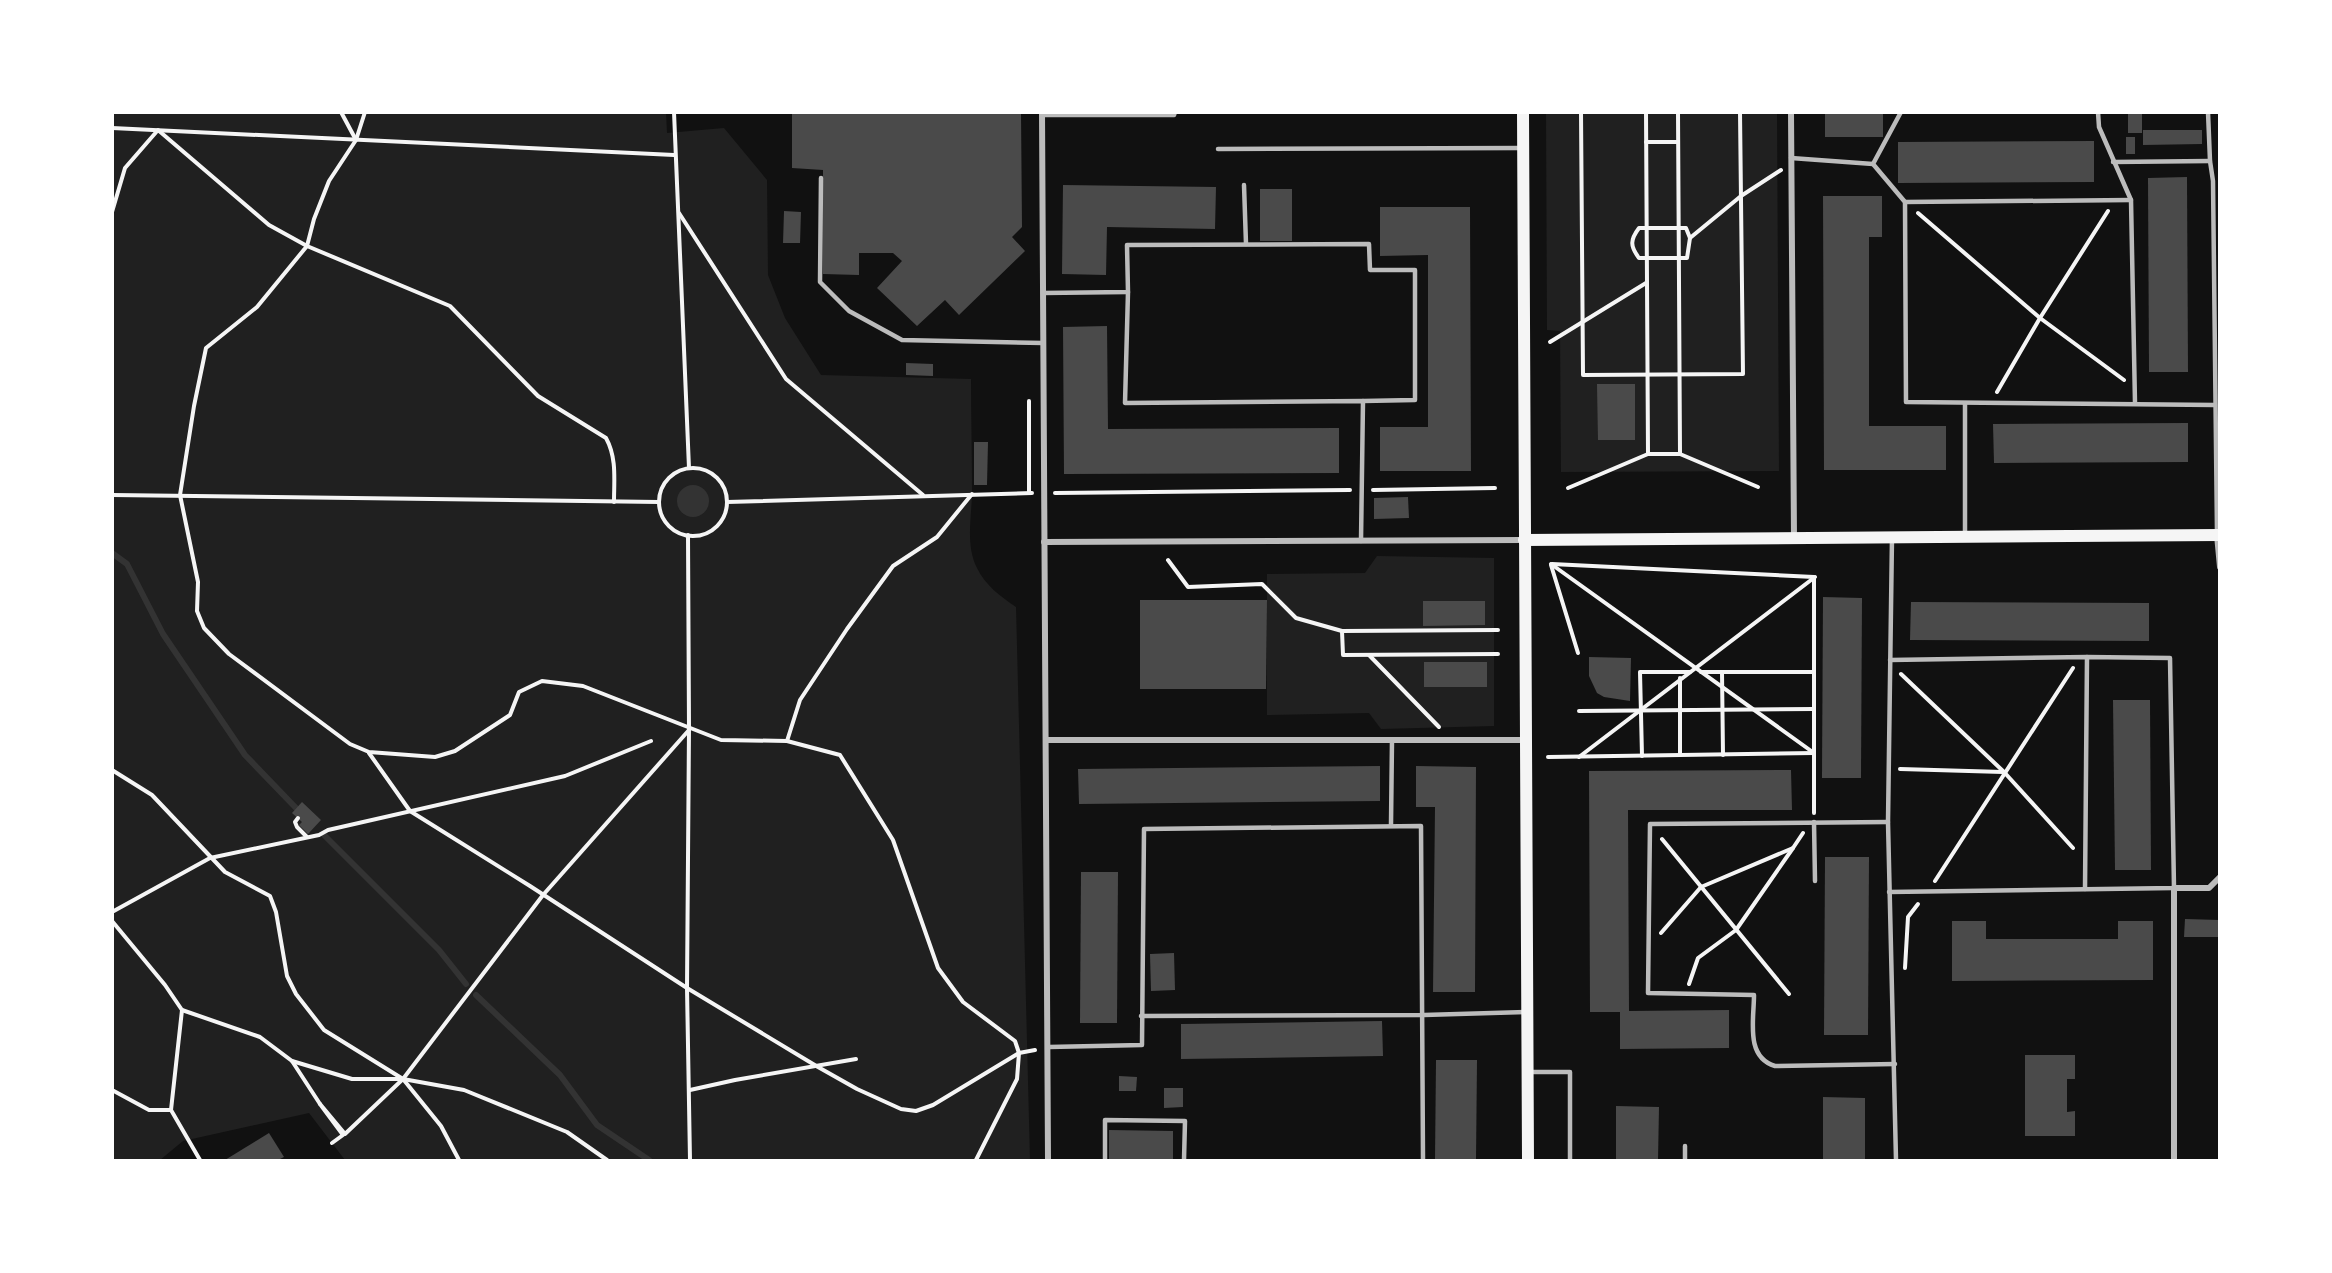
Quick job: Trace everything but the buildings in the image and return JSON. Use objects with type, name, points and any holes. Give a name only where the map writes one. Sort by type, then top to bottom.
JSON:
[{"type":"main road","points":[[1523,112],[1528,1161]]},
{"type":"main road","points":[[1524,540],[2218,535]]},
{"type":"street","points":[[1791,112],[1794,538]]},
{"type":"street","points":[[1042,114],[1048,1161]]},
{"type":"street","points":[[2218,535],[2220,567]]},
{"type":"street","points":[[1044,542],[1524,540]]},
{"type":"street","points":[[1046,740],[1525,740]]},
{"type":"street","points":[[2174,1161],[2174,888],[2210,888],[2220,877]]},
{"type":"lane","points":[[1042,114],[1174,115],[1175,112]]},
{"type":"lane","points":[[1873,164],[1901,112]]},
{"type":"lane","points":[[2098,112],[2099,127],[2131,200],[2135,403]]},
{"type":"lane","points":[[2208,112],[2213,181],[2218,535]]},
{"type":"lane","points":[[1218,149],[1523,147]]},
{"type":"lane","points":[[1791,158],[1873,164],[1905,202],[1906,402],[2215,405]]},
{"type":"lane","points":[[2113,162],[2210,161]]},
{"type":"lane","points":[[820,178],[820,282],[849,311],[902,340],[1043,343]]},
{"type":"lane","points":[[2213,181],[2220,180]]},
{"type":"lane","points":[[1244,185],[1246,244]]},
{"type":"lane","points":[[1905,202],[2131,200]]},
{"type":"lane","points":[[1246,244],[1369,244],[1370,270],[1415,270],[1415,400],[1125,403],[1128,292],[1126,245],[1246,244]]},
{"type":"lane","points":[[1043,293],[1128,292]]},
{"type":"lane","points":[[1361,541],[1363,401]]},
{"type":"lane","points":[[1965,404],[1965,537]]},
{"type":"lane","points":[[1892,537],[1888,822],[1896,1161]]},
{"type":"lane","points":[[1889,892],[2174,888],[2170,658],[2087,657],[1890,662]]},
{"type":"lane","points":[[2085,889],[2087,657]]},
{"type":"lane","points":[[1391,825],[1392,740]]},
{"type":"lane","points":[[1812,822],[1815,881]]},
{"type":"lane","points":[[1888,822],[1650,824],[1648,993],[1754,995],[1754,1045],[1759,1058],[1775,1066],[1895,1064]]},
{"type":"lane","points":[[1048,1047],[1142,1045],[1144,829],[1421,826],[1424,1015],[1423,1161]]},
{"type":"lane","points":[[1141,1016],[1424,1015],[1527,1012]]},
{"type":"lane","points":[[1527,1072],[1570,1072],[1570,1161]]},
{"type":"lane","points":[[1105,1161],[1105,1120],[1185,1121],[1185,1161]]},
{"type":"lane","points":[[1685,1146],[1685,1161]]},
{"type":"path","points":[[341,112],[356,140]]},
{"type":"path","points":[[365,112],[356,140],[329,181],[314,219],[308,246],[257,307],[206,348],[180,495],[198,582],[197,611],[204,628],[238,661],[350,744],[369,752],[435,757],[454,751],[510,715],[519,692],[542,681],[583,686],[721,740],[787,741],[840,755],[893,840],[938,968],[963,1002],[1015,1041],[1019,1053],[1017,1079],[976,1161]]},
{"type":"path","points":[[674,112],[674,155],[680,213],[689,468]]},
{"type":"path","points":[[1581,112],[1583,375],[1743,374],[1740,112]]},
{"type":"path","points":[[1646,112],[1648,454]]},
{"type":"path","points":[[1678,112],[1680,454]]},
{"type":"path","points":[[112,128],[674,155]]},
{"type":"path","points":[[112,212],[125,168],[158,130]]},
{"type":"path","points":[[158,130],[269,225],[308,246],[450,306],[538,396],[606,438],[612,449],[614,463],[614,502]]},
{"type":"path","points":[[1646,142],[1678,142]]},
{"type":"path","points":[[1690,238],[1741,196],[1781,170],[1791,168]]},
{"type":"path","points":[[1991,403],[2040,318],[2114,201]]},
{"type":"path","points":[[1905,202],[2040,318],[2134,388]]},
{"type":"path","points":[[680,213],[786,379],[923,495]]},
{"type":"path","points":[[1639,228],[1679,228],[1686,228],[1690,238],[1686,258],[1639,258],[1632,248],[1631,238],[1639,228]]},
{"type":"path","points":[[1550,342],[1647,283]]},
{"type":"path","points":[[1568,488],[1648,454],[1680,454],[1758,488]]},
{"type":"path","points":[[689,468],[700,468],[720,480],[727,502],[725,513],[719,524],[699,535],[688,535],[676,531],[668,524],[659,502],[660,492],[671,476],[689,468]]},
{"type":"path","points":[[727,502],[972,494],[1495,488]]},
{"type":"path","points":[[787,741],[800,700],[893,566],[937,537],[972,494]]},
{"type":"path","points":[[112,495],[659,502]]},
{"type":"path","points":[[688,535],[687,988],[690,1161]]},
{"type":"path","points":[[1168,560],[1188,587],[1262,584],[1296,618],[1342,631],[1498,630]]},
{"type":"path","points":[[1551,564],[1815,577]]},
{"type":"path","points":[[1551,564],[1578,653]]},
{"type":"path","points":[[1551,564],[1814,753]]},
{"type":"path","points":[[1579,757],[1815,577]]},
{"type":"path","points":[[1686,994],[1698,958],[1736,930],[1812,822],[1815,577]]},
{"type":"path","points":[[1342,631],[1342,655],[1498,654]]},
{"type":"path","points":[[1368,655],[1452,741]]},
{"type":"path","points":[[1890,662],[2004,772],[2086,862]]},
{"type":"path","points":[[1642,756],[1640,672],[1814,672]]},
{"type":"path","points":[[1680,672],[1680,755]]},
{"type":"path","points":[[1722,672],[1724,755]]},
{"type":"path","points":[[1579,711],[1814,709]]},
{"type":"path","points":[[320,1104],[345,1134],[404,1080],[543,895],[689,729]]},
{"type":"path","points":[[112,912],[210,858],[319,835],[328,830],[565,776],[651,741]]},
{"type":"path","points":[[369,752],[410,811],[687,988],[818,1067],[901,1109],[916,1112],[933,1105],[1019,1053]]},
{"type":"path","points":[[1548,757],[1814,753]]},
{"type":"path","points":[[1889,768],[2004,772]]},
{"type":"path","points":[[112,770],[152,795],[225,872],[270,897],[276,912],[287,976],[296,994],[324,1030],[404,1080],[441,1126],[459,1161]]},
{"type":"path","points":[[298,818],[295,822],[296,826],[308,837]]},
{"type":"path","points":[[1650,824],[1789,994]]},
{"type":"path","points":[[1648,947],[1701,887],[1793,848]]},
{"type":"path","points":[[112,921],[165,985],[182,1010],[261,1037],[292,1061],[343,1135],[332,1143]]},
{"type":"path","points":[[182,1010],[171,1110],[200,1161]]},
{"type":"path","points":[[690,1090],[856,1059]]},
{"type":"path","points":[[292,1061],[352,1079],[404,1080],[464,1090],[567,1132],[607,1161]]},
{"type":"path","points":[[112,1090],[149,1110],[171,1110]]},
{"type":"shaded area","points":[[666,112],[667,133],[724,128],[767,180],[768,275],[785,318],[821,375],[971,379],[971,549],[977,568],[985,580],[999,595],[1016,607],[1030,1160],[345,1160],[309,1113],[183,1141],[160,1160],[113,1160],[113,113]]},
{"type":"shaded area","points":[[1546,113],[1777,113],[1779,471],[1561,472],[1560,331],[1547,330]]},
{"type":"shaded area","points":[[693,485],[705,489],[709,501],[705,513],[693,517],[681,513],[677,501],[681,489]]},
{"type":"shaded area","points":[[1377,556],[1494,558],[1494,726],[1381,729],[1369,713],[1267,715],[1267,574],[1365,573]]},
{"type":"waterway","points":[[112,553],[127,564],[163,634],[245,755],[296,808]]},
{"type":"waterway","points":[[323,834],[439,950],[466,984]]},
{"type":"waterway","points":[[476,995],[560,1075],[597,1125],[649,1160]]}]
